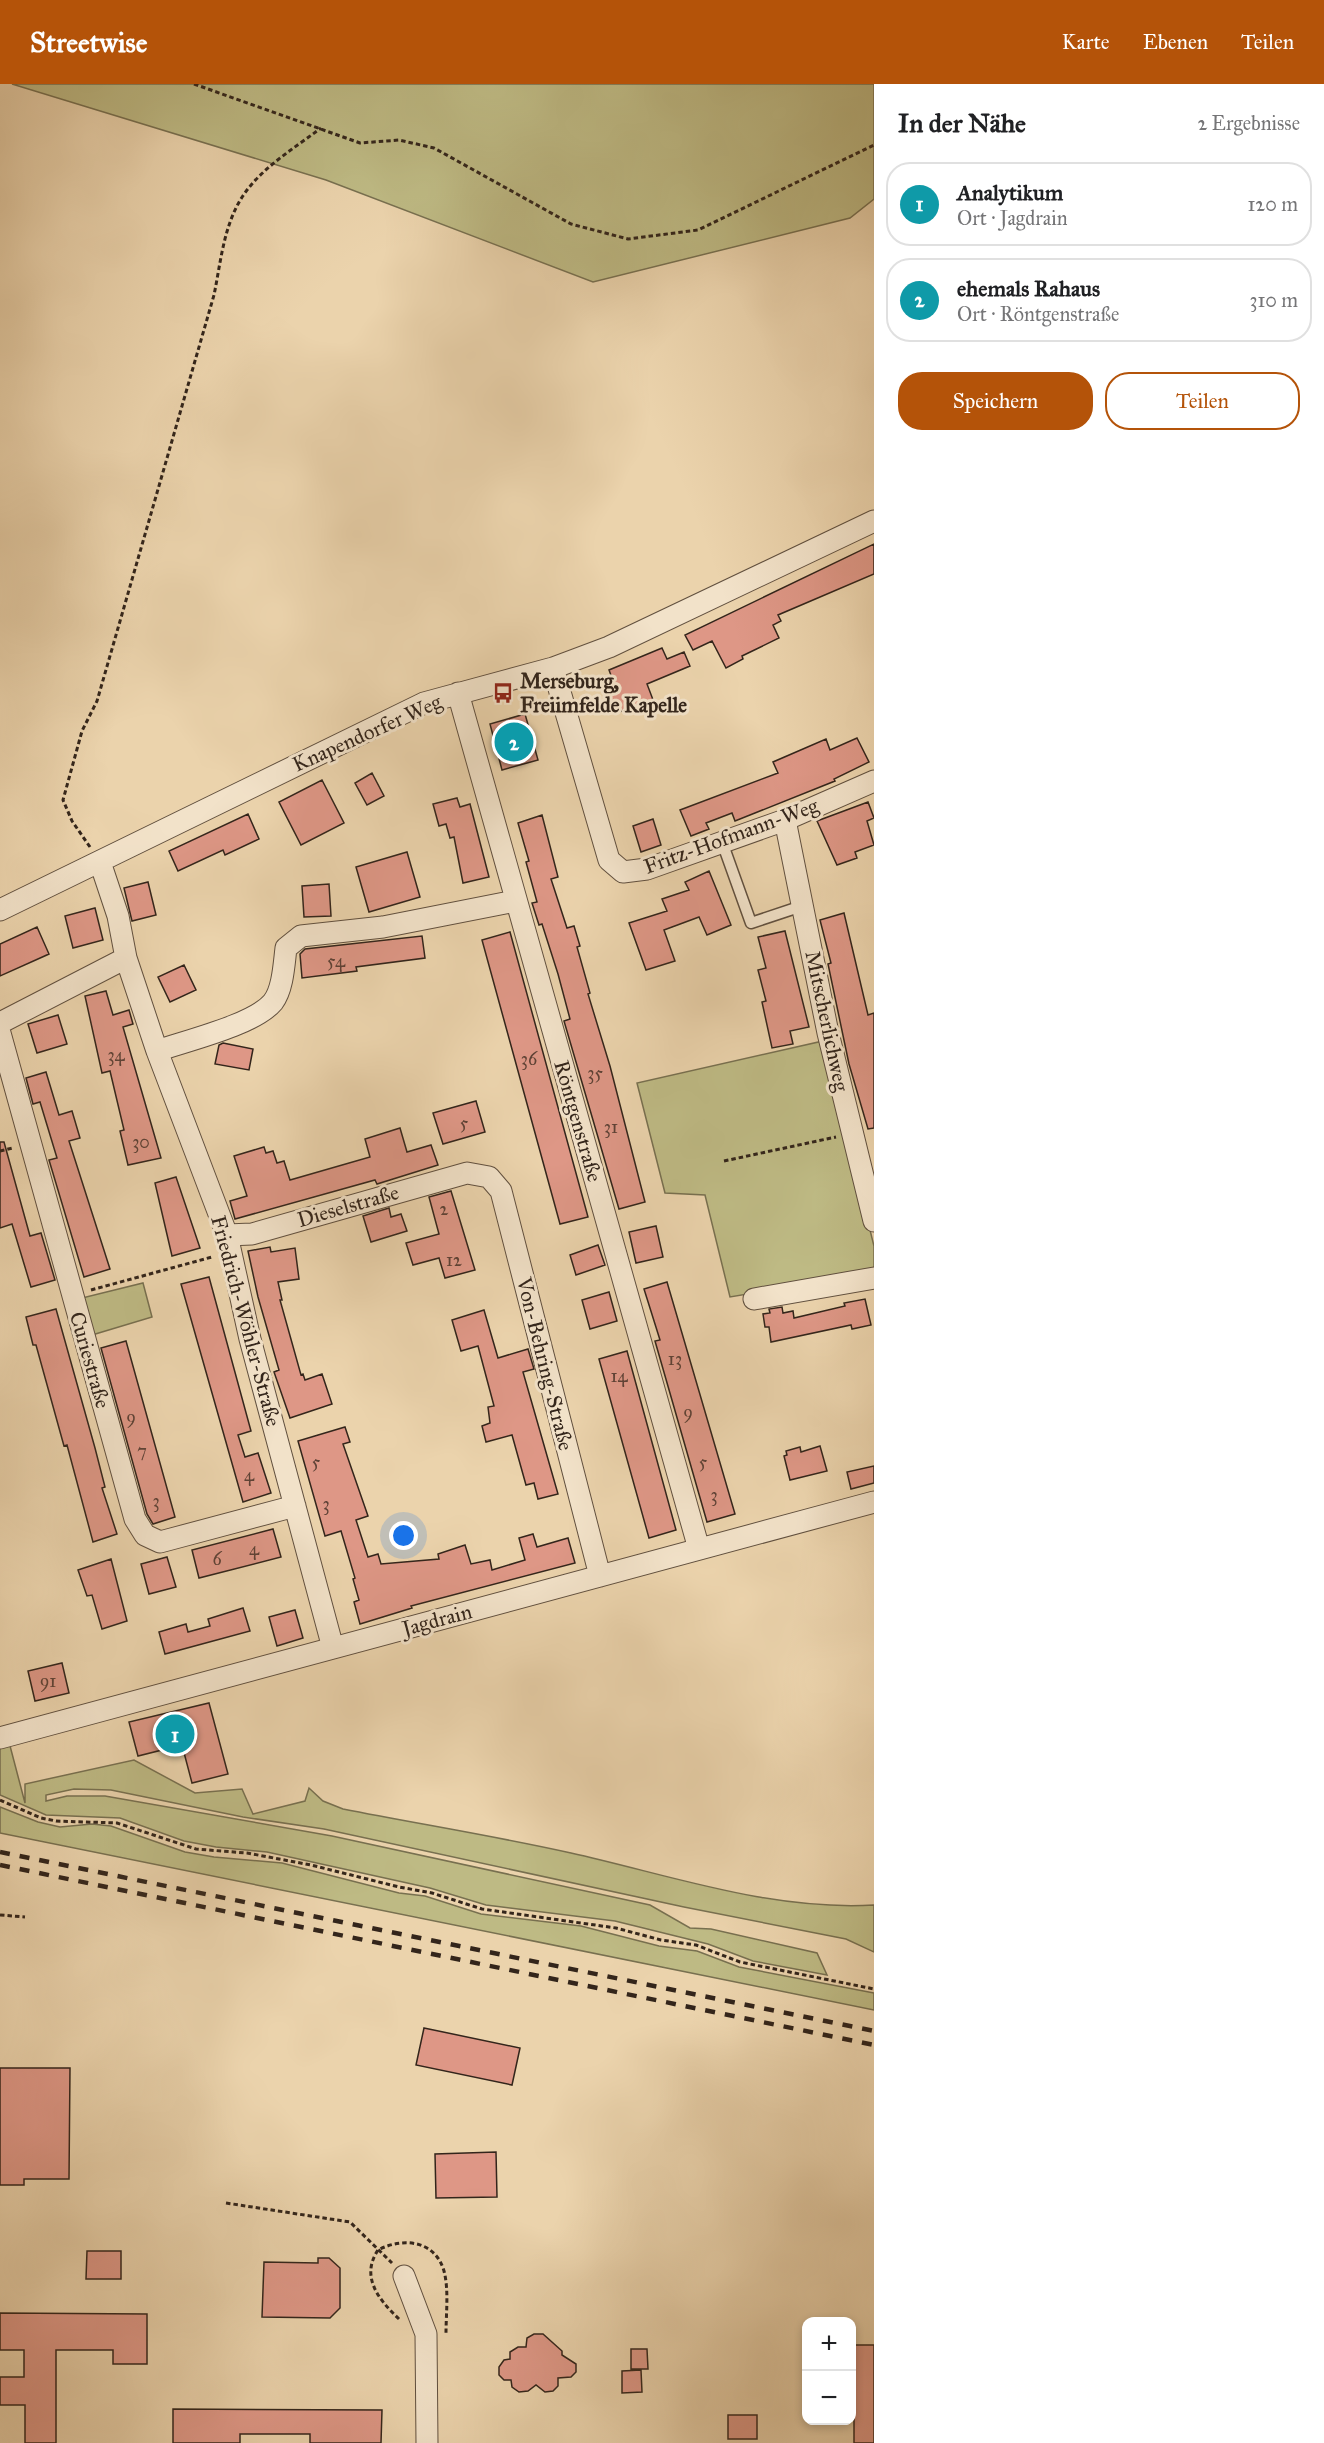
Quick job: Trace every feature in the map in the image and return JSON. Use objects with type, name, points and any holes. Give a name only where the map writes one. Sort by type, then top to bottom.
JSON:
[{"type":"street","name":"Knapendorfer Weg","points":[[0,910],[424,703],[553,668],[609,647],[874,521]]},
{"type":"street","name":"Fritz-Hofmann-Weg","points":[[553,668],[609,860],[623,872],[647,869],[785,820],[874,781]]},
{"type":"street","name":"Röntgenstraße","points":[[458,693],[699,1549]]},
{"type":"street","name":"Mitscherlichweg","points":[[785,820],[851,1134],[874,1221]]},
{"type":"street","name":"Friedrich-Wöhler-Straße","points":[[100,862],[118,916],[126,958],[157,1051],[230,1243],[250,1339],[333,1648]]},
{"type":"street","points":[[157,1051],[242,1022],[273,1002],[282,978],[286,948],[301,936],[383,927],[515,901]]},
{"type":"street","points":[[0,1023],[126,958]]},
{"type":"street","name":"Curiestraße","points":[[0,1033],[135,1519],[145,1535],[160,1542],[295,1506]]},
{"type":"street","name":"Dieselstraße","points":[[230,1243],[252,1234],[468,1173]]},
{"type":"street","name":"Von-Behring-Straße","points":[[468,1173],[489,1177],[501,1191],[600,1576]]},
{"type":"street","points":[[754,1299],[874,1278]]},
{"type":"street","name":"Jagdrain","points":[[0,1738],[874,1502]]},
{"type":"street","points":[[404,2276],[426,2334],[428,2443]]},
{"type":"lane","points":[[722,842],[751,923],[802,906]]},
{"type":"path","points":[[194,84],[360,143],[399,140],[434,148],[571,224],[628,239],[698,230],[874,146]]},
{"type":"path","points":[[100,862],[72,821],[63,800],[82,731],[101,690],[214,295],[228,230],[238,204],[264,172],[321,128]]},
{"type":"path","points":[[724,1161],[851,1134]]},
{"type":"path","points":[[72,1296],[230,1243]]},
{"type":"path","points":[[0,1800],[49,1820],[117,1823],[196,1850],[247,1853],[311,1865],[432,1893],[482,1909],[616,1928],[661,1940],[696,1945],[740,1962],[874,1989]]},
{"type":"path","points":[[0,1915],[25,1917]]},
{"type":"path","points":[[226,2203],[350,2222],[404,2276]]},
{"type":"shaded area","points":[[12,84],[874,84],[874,199],[850,218],[593,282],[326,180]]},
{"type":"shaded area","points":[[823,1041],[874,1246],[874,1273],[730,1297],[705,1195],[665,1193],[637,1083]]},
{"type":"shaded area","points":[[143,1283],[152,1317],[92,1335],[82,1298]]},
{"type":"shaded area","points":[[9,1742],[25,1803],[25,1784],[134,1760],[195,1793],[242,1789],[253,1814],[305,1801],[309,1788],[323,1801],[343,1809],[542,1847],[759,1897],[797,1903],[874,1905],[874,1952],[846,1939],[684,1907],[324,1829],[243,1817],[111,1790],[74,1789],[46,1795],[46,1801],[67,1796],[105,1796],[332,1836],[650,1905],[690,1928],[711,1929],[817,1953],[827,1975],[753,1961],[708,1944],[615,1921],[486,1905],[430,1888],[267,1852],[184,1841],[120,1818],[46,1815],[0,1795],[0,1744]]},
{"type":"shaded area","points":[[0,1807],[38,1822],[60,1827],[92,1824],[111,1826],[185,1852],[282,1863],[399,1893],[425,1896],[481,1914],[581,1926],[659,1946],[697,1951],[739,1967],[874,1993],[874,2010],[0,1833]]},
{"type":"building","points":[[874,544],[874,574],[778,615],[781,621],[773,625],[779,638],[742,656],[743,659],[726,668],[712,641],[693,650],[685,635]]},
{"type":"building","points":[[662,648],[667,659],[684,652],[690,666],[647,684],[655,705],[638,712],[635,706],[614,714],[604,690],[615,686],[609,670]]},
{"type":"building","points":[[525,714],[538,760],[502,770],[490,724]]},
{"type":"building","points":[[857,738],[869,762],[834,779],[835,781],[735,821],[732,813],[706,823],[709,829],[691,836],[680,810],[778,773],[773,762],[826,739],[830,750]]},
{"type":"building","points":[[372,773],[384,796],[367,805],[355,783]]},
{"type":"building","points":[[322,780],[344,823],[301,845],[279,802]]},
{"type":"building","points":[[457,798],[460,807],[470,804],[489,877],[463,883],[454,837],[450,838],[446,824],[439,826],[433,804]]},
{"type":"building","points":[[868,802],[874,818],[867,821],[874,845],[855,852],[857,858],[837,865],[817,821]]},
{"type":"building","points":[[248,814],[259,839],[225,855],[223,850],[178,871],[169,851]]},
{"type":"building","points":[[542,815],[558,877],[551,879],[567,928],[574,926],[580,946],[577,947],[590,993],[588,994],[610,1066],[645,1202],[619,1209],[564,1021],[570,1019],[558,974],[542,924],[539,925],[532,903],[537,902],[526,862],[529,861],[518,823]]},
{"type":"building","points":[[653,819],[661,845],[641,852],[633,826]]},
{"type":"building","points":[[407,852],[420,897],[369,912],[356,867]]},
{"type":"building","points":[[709,871],[731,925],[707,935],[699,917],[664,930],[675,961],[646,970],[629,923],[667,911],[662,899],[689,890],[685,882]]},
{"type":"building","points":[[148,882],[156,915],[132,921],[124,888]]},
{"type":"building","points":[[329,884],[331,916],[304,917],[302,886]]},
{"type":"building","points":[[95,908],[103,940],[73,948],[65,916]]},
{"type":"building","points":[[844,913],[868,1015],[874,1013],[874,1128],[868,1129],[849,1064],[828,964],[831,963],[820,920]]},
{"type":"building","points":[[37,927],[49,954],[0,976],[0,944]]},
{"type":"building","points":[[785,931],[809,1027],[790,1031],[793,1044],[772,1048],[762,1002],[766,1001],[758,970],[766,968],[758,937]]},
{"type":"building","points":[[510,932],[588,1217],[560,1224],[482,940]]},
{"type":"building","points":[[422,936],[425,958],[356,967],[357,971],[302,978],[300,954],[305,949]]},
{"type":"building","points":[[184,965],[196,990],[170,1002],[158,977]]},
{"type":"building","points":[[106,991],[113,1015],[129,1010],[133,1024],[123,1027],[161,1158],[128,1165],[120,1131],[124,1130],[110,1071],[102,1073],[85,996]]},
{"type":"building","points":[[58,1015],[67,1044],[37,1053],[28,1024]]},
{"type":"building","points":[[223,1043],[253,1049],[249,1070],[215,1064],[219,1045]]},
{"type":"building","points":[[46,1072],[59,1115],[72,1111],[80,1138],[69,1141],[110,1269],[84,1277],[49,1160],[57,1158],[40,1102],[33,1104],[26,1078]]},
{"type":"building","points":[[476,1101],[485,1132],[443,1144],[433,1113]]},
{"type":"building","points":[[400,1128],[407,1152],[431,1145],[438,1165],[377,1184],[375,1180],[235,1219],[230,1201],[247,1196],[234,1156],[264,1147],[266,1153],[273,1151],[277,1163],[284,1161],[290,1180],[370,1157],[365,1139]]},
{"type":"building","points":[[0,1142],[4,1142],[30,1236],[41,1233],[55,1280],[31,1287],[12,1224],[0,1228]]},
{"type":"building","points":[[176,1177],[200,1248],[172,1256],[155,1183]]},
{"type":"building","points":[[451,1191],[475,1270],[445,1278],[439,1258],[413,1265],[406,1243],[439,1234],[429,1197]]},
{"type":"building","points":[[389,1208],[391,1217],[401,1214],[407,1231],[371,1242],[363,1216]]},
{"type":"building","points":[[656,1226],[663,1257],[636,1263],[629,1232]]},
{"type":"building","points":[[598,1245],[605,1265],[576,1275],[570,1255]]},
{"type":"building","points":[[270,1247],[271,1252],[295,1248],[299,1279],[278,1282],[282,1300],[280,1300],[301,1375],[303,1374],[305,1380],[322,1374],[332,1404],[290,1418],[274,1372],[279,1370],[258,1297],[248,1251]]},
{"type":"building","points":[[209,1277],[251,1431],[238,1435],[245,1457],[258,1453],[271,1493],[243,1502],[181,1284]]},
{"type":"building","points":[[667,1282],[735,1514],[707,1522],[655,1341],[660,1340],[644,1289]]},
{"type":"building","points":[[609,1292],[617,1321],[590,1329],[582,1300]]},
{"type":"building","points":[[865,1299],[871,1325],[852,1329],[851,1325],[771,1342],[769,1327],[765,1327],[763,1314],[770,1313],[769,1309],[782,1307],[783,1313],[793,1311],[794,1318]]},
{"type":"building","points":[[56,1309],[95,1448],[105,1487],[102,1488],[117,1534],[93,1542],[67,1445],[64,1446],[26,1317]]},
{"type":"building","points":[[484,1310],[498,1358],[528,1349],[534,1369],[523,1372],[558,1494],[538,1499],[534,1483],[526,1485],[512,1435],[486,1442],[482,1426],[490,1423],[488,1407],[494,1406],[478,1346],[461,1351],[452,1320]]},
{"type":"building","points":[[126,1341],[175,1517],[153,1524],[147,1514],[101,1348]]},
{"type":"building","points":[[627,1351],[676,1530],[649,1538],[599,1359]]},
{"type":"building","points":[[345,1427],[350,1442],[343,1444],[368,1516],[356,1520],[368,1557],[378,1554],[381,1564],[439,1559],[438,1554],[465,1545],[471,1564],[490,1560],[492,1570],[525,1560],[519,1538],[533,1534],[537,1547],[568,1538],[575,1563],[411,1606],[412,1608],[360,1624],[354,1602],[359,1600],[353,1579],[355,1578],[341,1531],[325,1536],[298,1441]]},
{"type":"building","points":[[820,1446],[827,1471],[790,1480],[784,1456],[787,1455],[786,1451],[800,1447],[801,1452]]},
{"type":"building","points":[[874,1466],[874,1483],[851,1489],[847,1472]]},
{"type":"building","points":[[273,1529],[281,1557],[199,1578],[192,1550]]},
{"type":"building","points":[[167,1557],[176,1587],[149,1594],[141,1564]]},
{"type":"building","points":[[111,1559],[127,1621],[102,1629],[92,1595],[87,1596],[78,1570]]},
{"type":"building","points":[[243,1608],[250,1631],[165,1654],[159,1632],[186,1624],[188,1632],[210,1626],[208,1619]]},
{"type":"building","points":[[295,1610],[303,1638],[277,1646],[269,1617]]},
{"type":"building","points":[[62,1663],[69,1693],[35,1701],[28,1671]]},
{"type":"building","points":[[209,1703],[228,1774],[192,1783],[182,1745],[138,1756],[129,1722]]},
{"type":"building","points":[[424,2028],[520,2048],[512,2085],[416,2065]]},
{"type":"building","points":[[0,2068],[70,2068],[69,2179],[24,2179],[24,2185],[0,2185]]},
{"type":"building","points":[[496,2152],[497,2197],[436,2198],[435,2154]]},
{"type":"building","points":[[87,2251],[121,2251],[121,2279],[86,2279]]},
{"type":"building","points":[[318,2258],[329,2258],[340,2268],[340,2308],[330,2318],[262,2317],[264,2262],[318,2263]]},
{"type":"building","points":[[0,2313],[147,2314],[147,2364],[113,2364],[113,2350],[56,2350],[56,2443],[25,2443],[25,2405],[0,2405],[0,2377],[24,2377],[24,2350],[0,2350]]},
{"type":"building","points":[[534,2334],[543,2334],[562,2351],[562,2355],[576,2364],[576,2372],[571,2377],[558,2378],[558,2386],[553,2391],[545,2392],[536,2385],[528,2391],[519,2392],[512,2387],[511,2380],[504,2380],[499,2375],[499,2367],[504,2360],[510,2359],[510,2352],[518,2347],[526,2347],[527,2338]]},
{"type":"building","points":[[856,2345],[874,2345],[874,2443],[854,2443]]},
{"type":"building","points":[[631,2349],[647,2349],[648,2369],[631,2369]]},
{"type":"building","points":[[641,2370],[642,2392],[622,2393],[622,2371]]},
{"type":"building","points":[[173,2409],[382,2410],[381,2443],[310,2443],[310,2434],[240,2434],[240,2443],[173,2443]]},
{"type":"building","points":[[728,2415],[757,2415],[757,2439],[728,2439]]},
{"type":"railway","points":[[0,1852],[874,2031]]},
{"type":"railway","points":[[0,1865],[874,2045]]},
{"type":"place","name":"Merseburg, Freiimfelde Kapelle","points":[[503,693]]},
{"type":"place","name":"ehemals Rahaus","points":[[514,742]]},
{"type":"place","name":"Analytikum","points":[[175,1734]]}]
